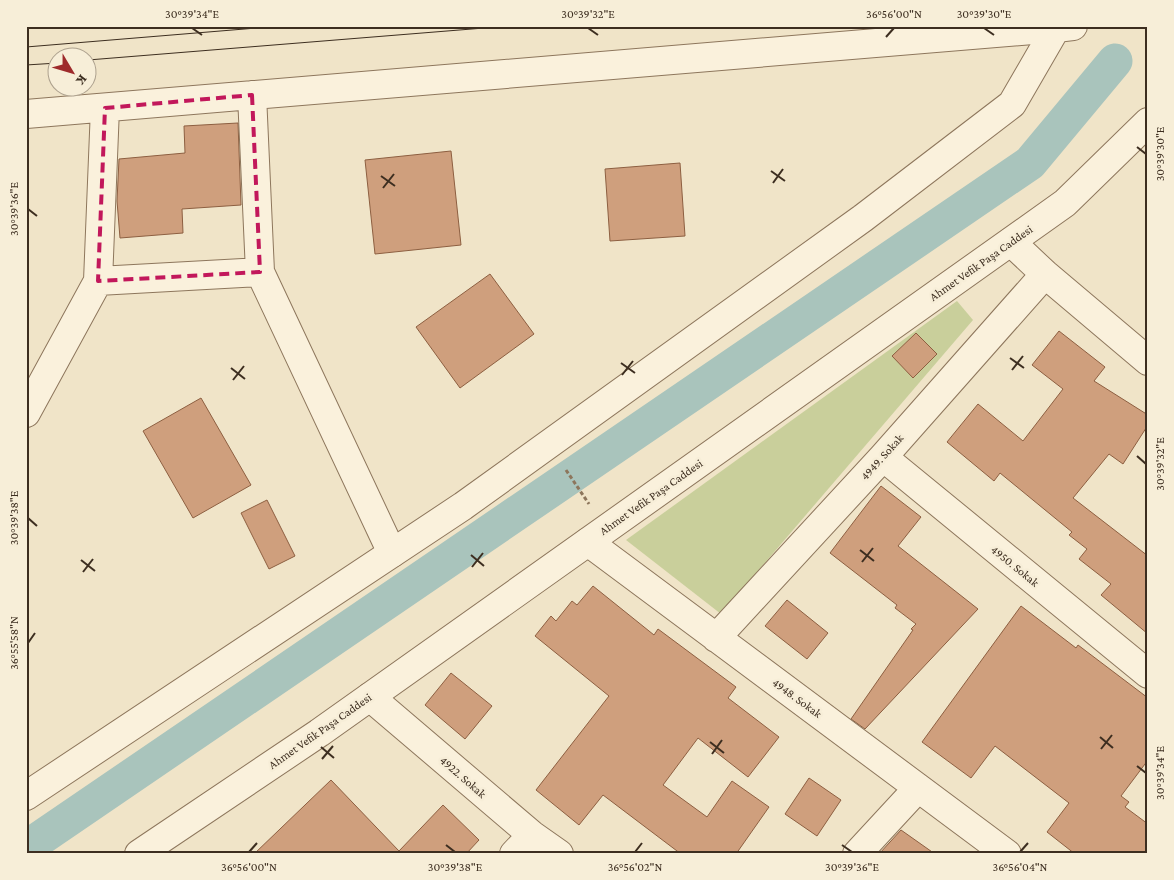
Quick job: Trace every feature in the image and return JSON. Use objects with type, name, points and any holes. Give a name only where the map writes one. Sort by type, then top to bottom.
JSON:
[{"type":"street","points":[[26,114],[1064,27]]},
{"type":"street","points":[[26,796],[463,506],[863,218],[1012,104],[1064,27]]},
{"type":"street","points":[[252,95],[260,272],[392,553]]},
{"type":"street","points":[[26,413],[98,281],[105,108]]},
{"type":"street","name":"Ahmet Vefik Paşa Caddesi","points":[[139,854],[370,697],[1065,203],[1148,122]]},
{"type":"street","points":[[1011,242],[1045,274],[1148,361]]},
{"type":"street","points":[[98,281],[260,272]]},
{"type":"street","name":"4949. Sokak","points":[[716,638],[883,457],[1045,274]]},
{"type":"street","name":"4950. Sokak","points":[[883,457],[1148,674]]},
{"type":"street","name":"4948. Sokak","points":[[588,542],[1007,854]]},
{"type":"street","name":"4922. Sokak","points":[[370,697],[523,845],[559,854]]},
{"type":"street","points":[[857,854],[918,788]]},
{"type":"path","points":[[562,466],[578,488]]},
{"type":"highlighted area","points":[[252,95],[260,272],[98,281],[105,108]]},
{"type":"green space","points":[[957,301],[973,320],[721,614],[626,540]]},
{"type":"building","points":[[238,123],[241,205],[182,209],[183,233],[120,238],[117,201],[119,159],[185,153],[184,126]]},
{"type":"building","points":[[451,151],[461,245],[375,254],[365,160]]},
{"type":"building","points":[[680,163],[685,236],[610,241],[605,169]]},
{"type":"building","points":[[490,274],[534,334],[460,388],[416,327]]},
{"type":"building","points":[[1059,331],[1105,367],[1094,381],[1148,415],[1148,425],[1123,464],[1109,454],[1073,498],[1148,556],[1148,634],[1101,595],[1111,584],[1079,559],[1087,549],[1069,535],[1072,532],[1000,473],[994,481],[947,442],[978,404],[1023,441],[1063,389],[1032,365]]},
{"type":"building","points":[[916,333],[937,354],[913,378],[892,356]]},
{"type":"building","points":[[201,398],[251,485],[193,518],[143,431]]},
{"type":"building","points":[[881,486],[921,517],[898,546],[978,609],[865,729],[851,719],[916,624],[895,608],[897,605],[830,553]]},
{"type":"building","points":[[267,500],[295,556],[269,569],[241,513]]},
{"type":"building","points":[[593,586],[654,635],[658,629],[736,687],[728,698],[779,737],[748,777],[698,738],[663,785],[707,817],[732,781],[769,807],[736,854],[681,854],[603,795],[579,825],[536,790],[609,696],[535,636],[551,616],[556,621],[572,601],[577,605]]},
{"type":"building","points":[[787,600],[828,633],[807,659],[765,626]]},
{"type":"building","points":[[1021,606],[1076,648],[1078,645],[1148,698],[1148,760],[1121,796],[1129,802],[1125,807],[1148,824],[1148,854],[1075,854],[1047,832],[1069,803],[995,746],[971,778],[922,742]]},
{"type":"building","points":[[451,673],[492,706],[465,739],[425,705]]},
{"type":"building","points":[[809,778],[841,800],[817,836],[785,814]]},
{"type":"building","points":[[331,780],[399,851],[443,805],[479,840],[466,854],[254,854]]},
{"type":"building","points":[[901,830],[935,854],[879,854]]},
{"type":"waterway","points":[[26,848],[1030,163],[1115,61]]},
{"type":"tram line","points":[[26,47],[281,26]]},
{"type":"tram line","points":[[98,59],[509,26]]},
{"type":"tram line","points":[[26,65],[48,64]]}]
